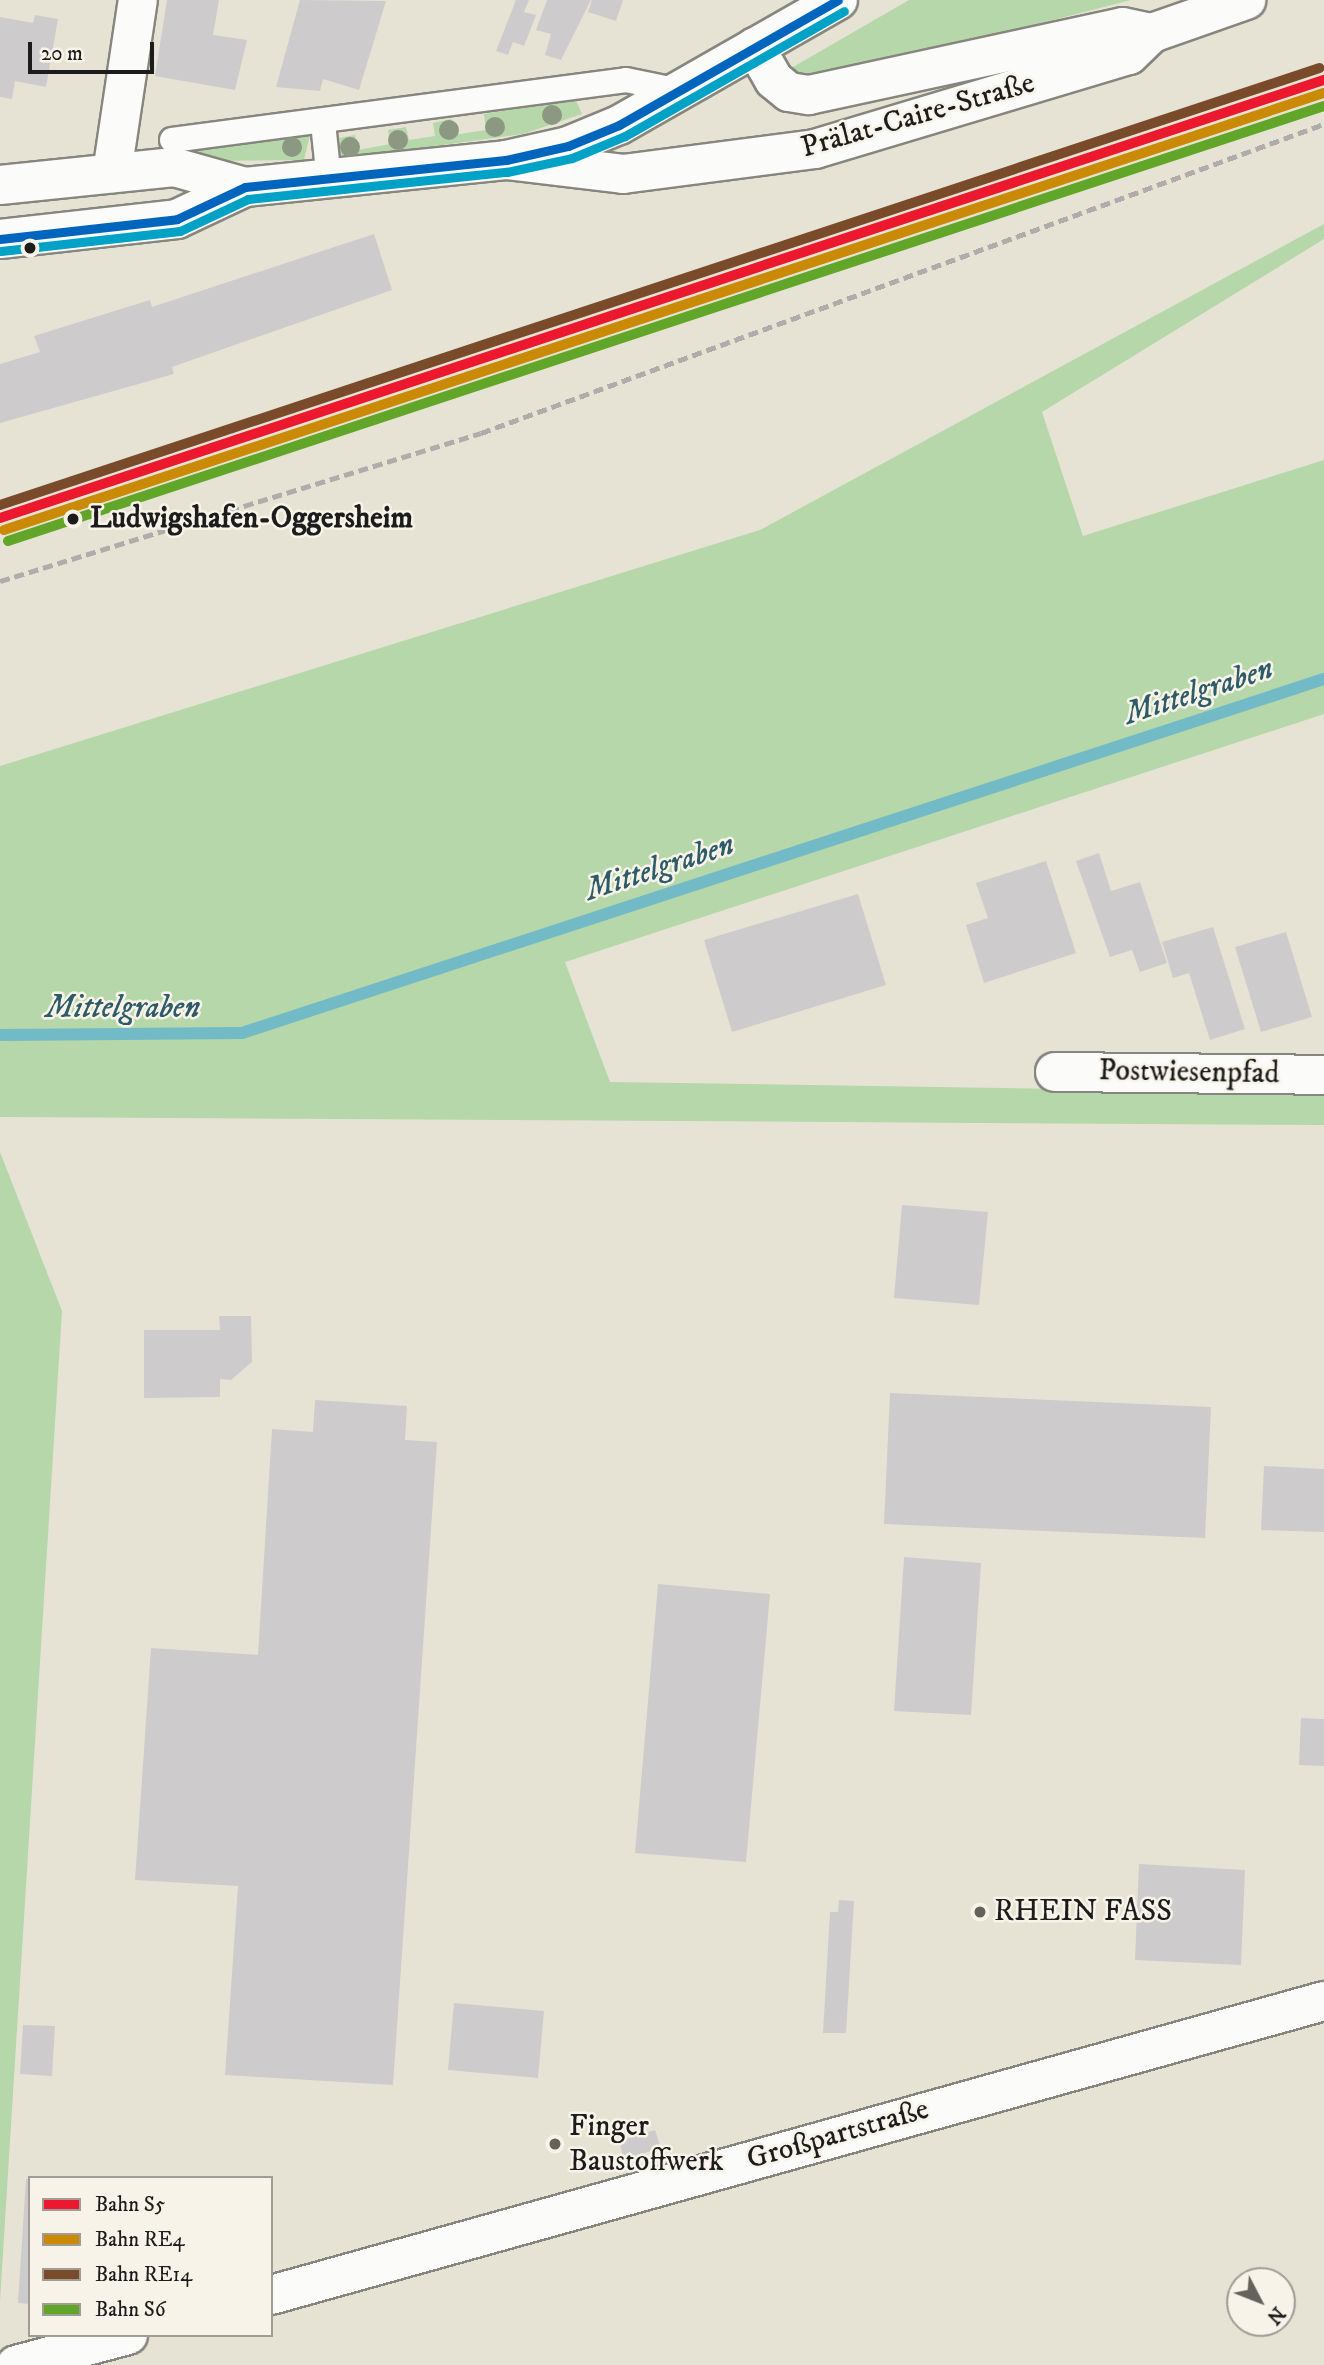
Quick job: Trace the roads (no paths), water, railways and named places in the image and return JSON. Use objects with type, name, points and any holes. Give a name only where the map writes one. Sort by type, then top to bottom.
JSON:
[{"type":"street","points":[[114,226],[112,173],[138,0]]},
{"type":"street","name":"Prälat-Caire-Straße","points":[[0,185],[174,167],[244,187],[506,160],[568,146],[679,91],[838,0]]},
{"type":"street","name":"Prälat-Caire-Straße","points":[[506,160],[623,174],[815,149],[1129,55],[1152,33],[1246,0]]},
{"type":"street","name":"Prälat-Caire-Straße","points":[[755,47],[774,80],[789,92],[809,96],[1123,27],[1152,33]]},
{"type":"street","name":"Prälat-Caire-Straße","points":[[0,239],[177,219],[244,187]]},
{"type":"street","name":"Postwiesenpfad","points":[[1055,1072],[1324,1075]]},
{"type":"street","name":"Großpartstraße","points":[[273,2294],[1324,2001]]},
{"type":"street","points":[[16,2365],[121,2337]]},
{"type":"lane","points":[[172,140],[323,123],[626,80],[679,91]]},
{"type":"lane","points":[[323,123],[328,180]]},
{"type":"waterway","name":"Mittelgraben","points":[[0,1035],[242,1033],[1324,679]]},
{"type":"railway","points":[[0,581],[481,433],[1324,124]]},
{"type":"rail line","name":"RE14","points":[[0,505],[1320,68]]},
{"type":"rail line","name":"S5","points":[[0,518],[1324,80]]},
{"type":"rail line","name":"RE4","points":[[4,530],[1324,93]]},
{"type":"rail line","name":"S6","points":[[8,541],[1324,106]]},
{"type":"place","name":"Ludwigshafen-Oggersheim","points":[[73,519]]},
{"type":"place","name":"RHEIN FASS","points":[[980,1912]]},
{"type":"place","name":"Finger Baustoffwerk","points":[[555,2144]]}]
